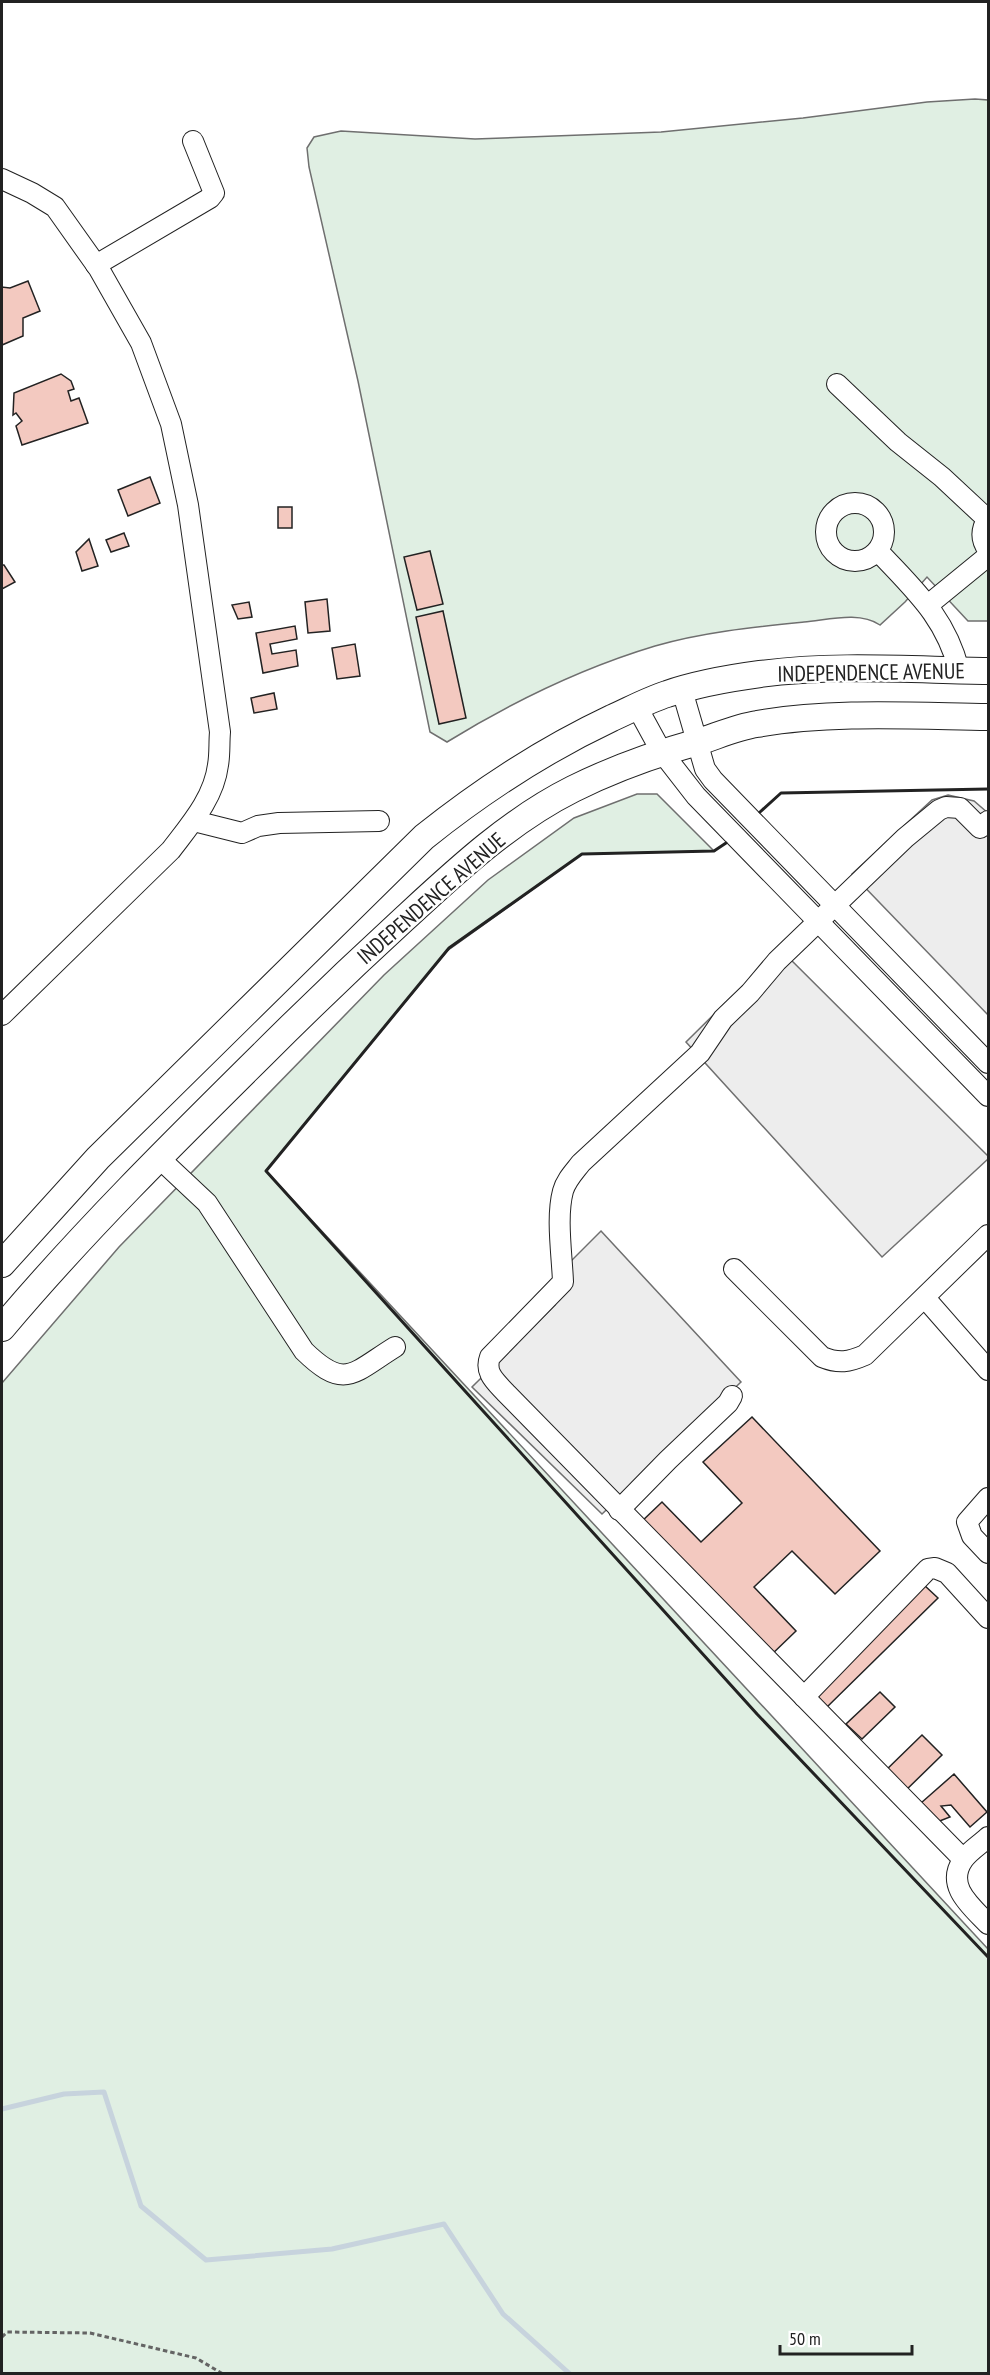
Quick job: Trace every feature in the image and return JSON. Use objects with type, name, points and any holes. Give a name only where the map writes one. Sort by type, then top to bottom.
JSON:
[{"type":"main road","name":"INDEPENDENCE AVENUE","points":[[2,1264],[98,1158],[423,837],[462,806],[517,768],[585,731],[637,707],[682,690],[760,674],[854,668],[988,670]]},
{"type":"main road","name":"INDEPENDENCE AVENUE","points":[[2,1328],[47,1275],[158,1157],[330,988],[463,864],[522,820],[571,790],[661,751],[755,724],[826,718],[988,717]]},
{"type":"street","points":[[96,265],[210,198],[214,193],[193,141]]},
{"type":"street","points":[[2,179],[33,193],[55,207],[96,265],[141,343],[171,424],[188,505],[220,732],[218,767],[209,794],[194,821],[171,850],[2,1015]]},
{"type":"street","points":[[837,384],[898,442],[988,518],[982,534],[988,550]]},
{"type":"street","points":[[878,551],[928,605],[947,634],[959,670]]},
{"type":"street","points":[[928,605],[988,556]]},
{"type":"street","points":[[682,690],[705,769],[713,780],[988,1063]]},
{"type":"street","points":[[637,707],[661,751],[696,796],[988,1096]]},
{"type":"street","points":[[963,1859],[506,1393],[491,1375],[488,1364],[490,1357],[563,1282],[561,1210],[563,1190],[581,1163],[700,1053],[723,1019],[750,993],[777,961],[905,838],[939,810],[946,807],[960,808],[980,828],[988,821]]},
{"type":"street","points":[[194,821],[242,833],[258,826],[279,822],[378,821]]},
{"type":"street","points":[[158,1157],[207,1203],[304,1351],[321,1368],[337,1376],[353,1374],[395,1347]]},
{"type":"street","points":[[734,1269],[822,1357],[835,1362],[849,1362],[866,1355],[988,1235]]},
{"type":"street","points":[[926,1298],[988,1371]]},
{"type":"street","points":[[619,1510],[728,1403],[732,1396]]},
{"type":"street","points":[[988,1498],[968,1522],[972,1536],[988,1553]]},
{"type":"street","points":[[804,1697],[928,1569],[935,1568],[946,1573],[988,1618]]},
{"type":"street","points":[[988,1837],[963,1859],[956,1876],[958,1888],[966,1902],[988,1924]]},
{"type":"path","points":[[2,2337],[7,2332],[90,2333],[196,2358],[223,2373]]},
{"type":"green space","points":[[988,100],[988,621],[968,621],[927,577],[880,625],[863,618],[853,617],[729,631],[673,641],[574,675],[497,713],[447,742],[430,732],[358,381],[309,167],[307,148],[314,137],[341,131],[475,139],[661,132],[803,118],[927,102]]},
{"type":"green space","points":[[637,794],[657,794],[714,851],[582,854],[447,951],[266,1171],[988,1949],[988,2373],[2,2374],[2,1383],[119,1247],[384,975],[488,880],[574,818]]},
{"type":"shaded area","points":[[948,795],[974,801],[988,813],[988,1015],[852,874],[932,800]]},
{"type":"shaded area","points":[[780,949],[988,1156],[988,1159],[882,1257],[686,1042]]},
{"type":"shaded area","points":[[601,1231],[741,1382],[602,1514],[472,1387],[555,1305],[561,1271]]},
{"type":"building","points":[[28,281],[40,311],[23,318],[23,336],[2,345],[2,287],[10,288]]},
{"type":"building","points":[[61,374],[71,381],[74,389],[68,391],[71,401],[79,398],[88,423],[22,445],[16,426],[22,421],[16,413],[13,415],[14,393]]},
{"type":"building","points":[[150,477],[160,503],[128,516],[118,490]]},
{"type":"building","points":[[278,507],[292,507],[292,528],[278,528]]},
{"type":"building","points":[[124,533],[129,546],[111,552],[106,540]]},
{"type":"building","points":[[89,539],[98,566],[82,571],[76,552]]},
{"type":"building","points":[[430,551],[443,604],[417,610],[404,557]]},
{"type":"building","points":[[2,565],[15,582],[2,589]]},
{"type":"building","points":[[327,599],[330,631],[308,633],[305,602]]},
{"type":"building","points":[[249,602],[252,617],[238,619],[232,605]]},
{"type":"building","points":[[443,611],[466,718],[439,724],[416,617]]},
{"type":"building","points":[[295,626],[297,639],[270,644],[272,654],[296,650],[298,666],[263,673],[256,633]]},
{"type":"building","points":[[355,644],[360,676],[337,679],[332,648]]},
{"type":"building","points":[[274,693],[277,709],[254,713],[251,698]]},
{"type":"building","points":[[752,1417],[880,1551],[835,1594],[792,1551],[754,1587],[796,1631],[768,1658],[639,1524],[662,1502],[701,1542],[742,1503],[703,1462]]},
{"type":"building","points":[[924,1585],[938,1598],[826,1708],[813,1695]]},
{"type":"building","points":[[880,1692],[895,1707],[862,1739],[846,1724]]},
{"type":"building","points":[[922,1735],[942,1755],[901,1795],[881,1775]]},
{"type":"building","points":[[954,1774],[987,1812],[970,1827],[951,1805],[941,1806],[950,1817],[937,1822],[921,1803]]},
{"type":"waterway","points":[[2,2109],[64,2094],[104,2092],[141,2206],[206,2260],[332,2249],[444,2224],[503,2314],[570,2374]]},
{"type":"wall","points":[[760,812],[781,793],[988,789]]},
{"type":"wall","points":[[726,843],[714,851],[582,854],[449,948],[266,1171],[757,1714],[988,1957]]}]
